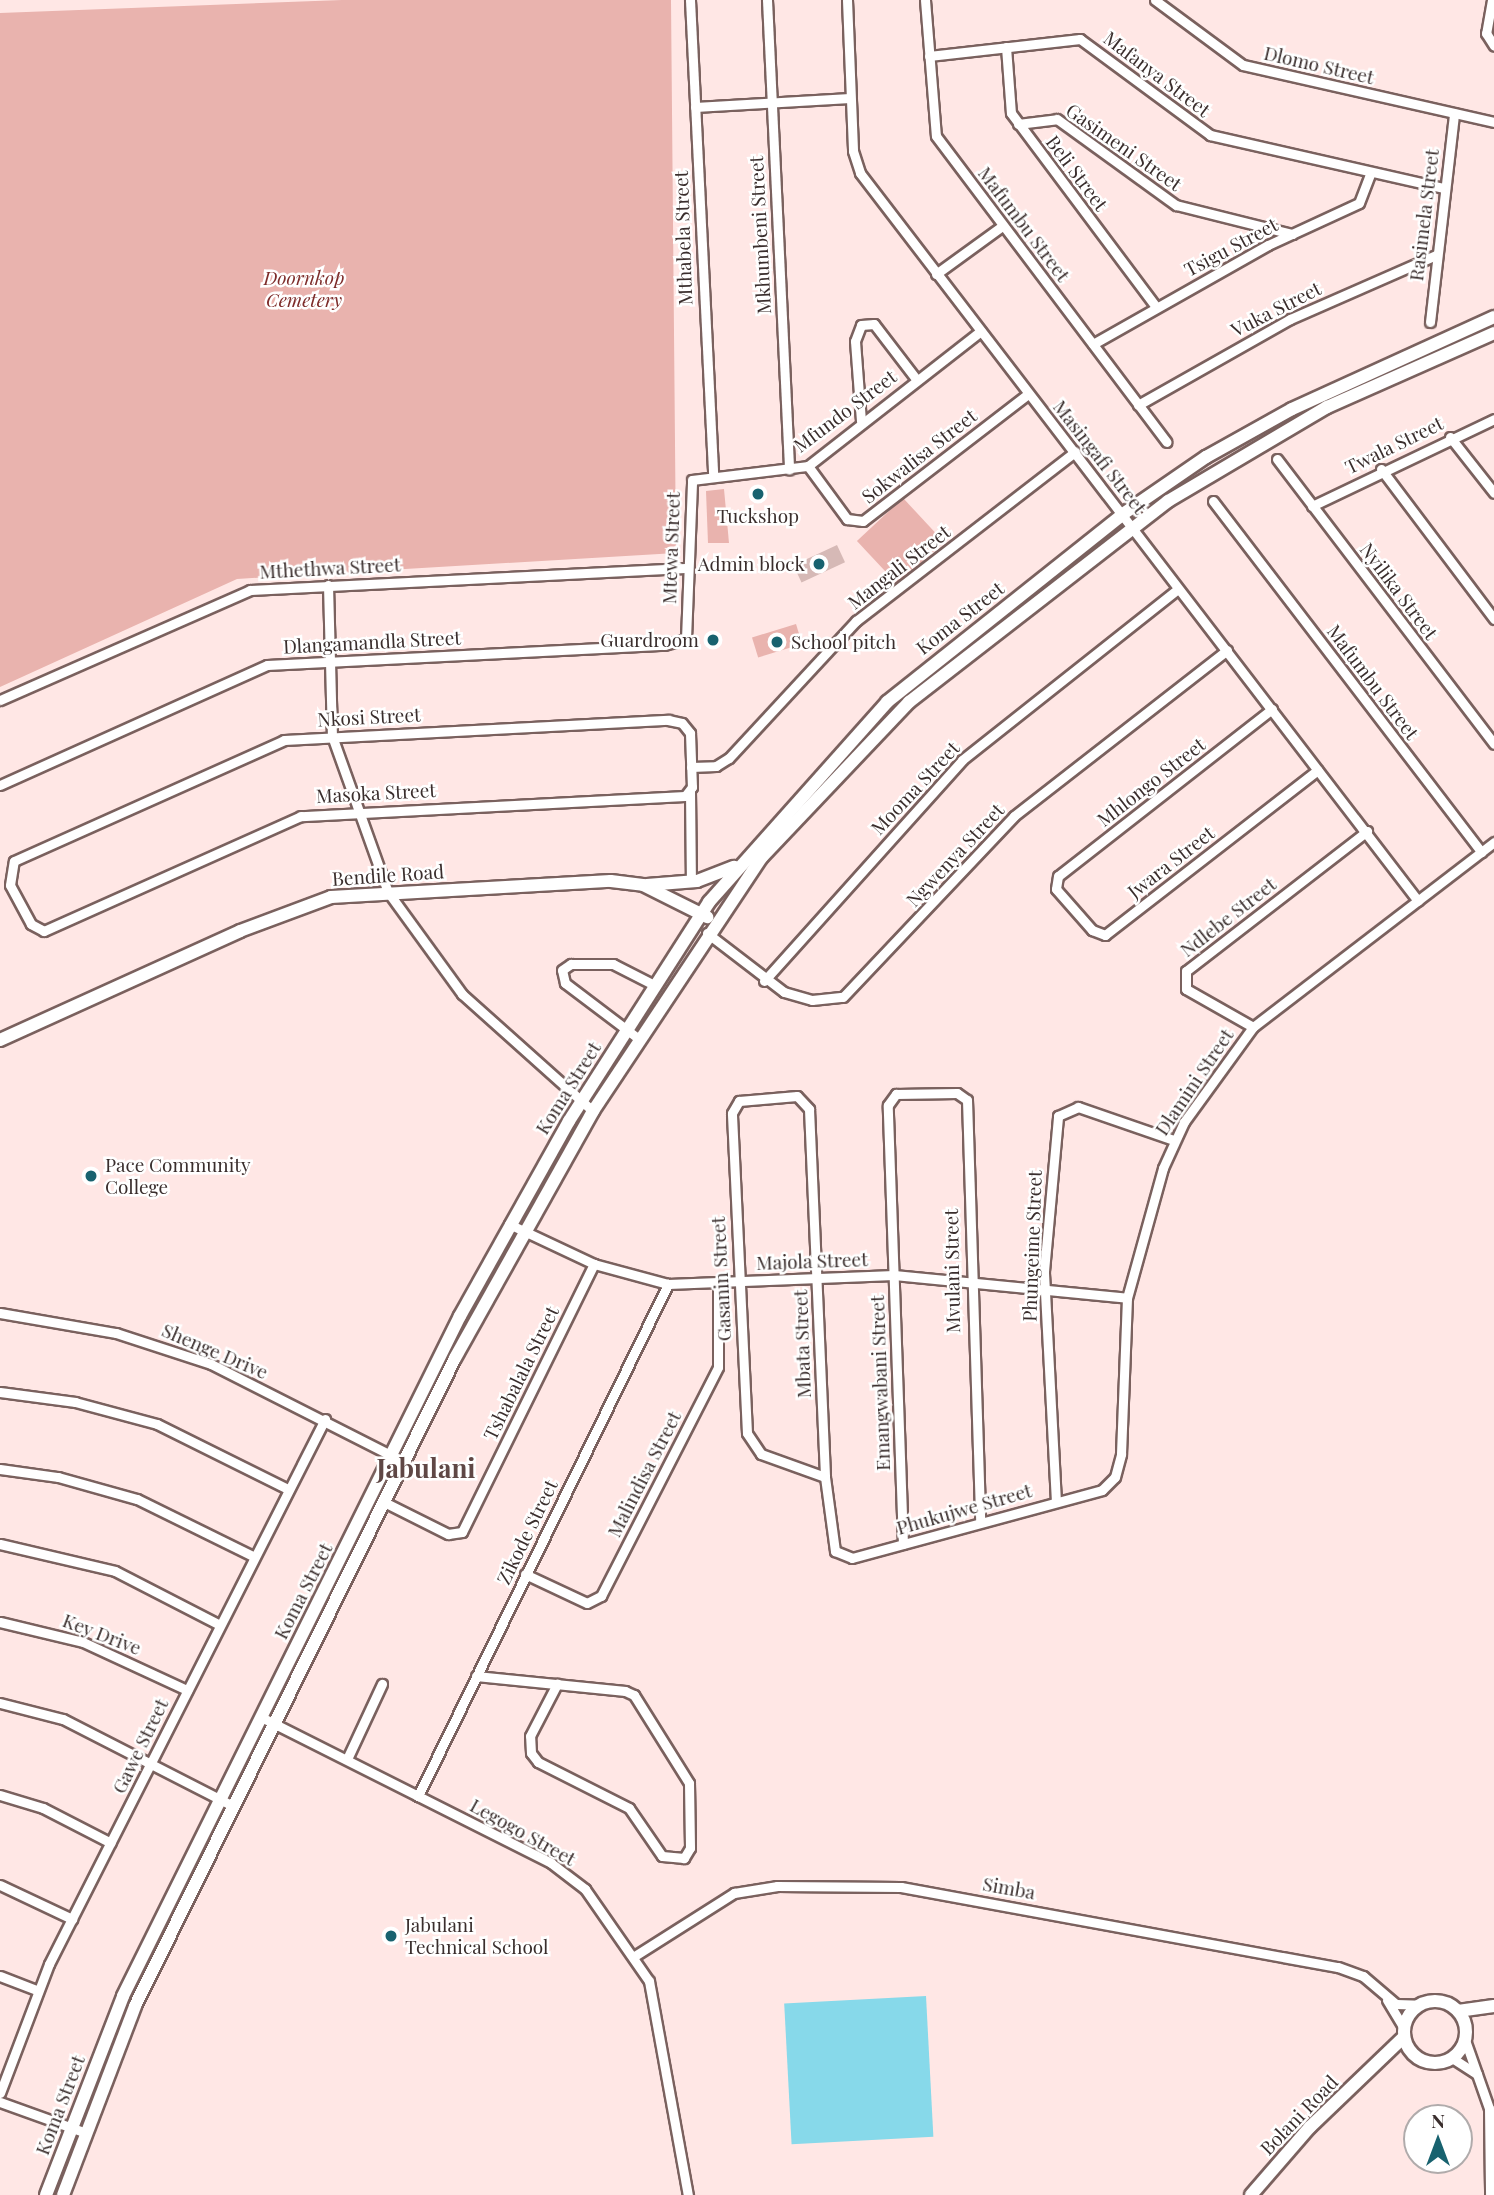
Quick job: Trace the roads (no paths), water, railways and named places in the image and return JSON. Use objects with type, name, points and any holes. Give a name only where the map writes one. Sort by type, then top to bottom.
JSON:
[{"type":"main road","name":"Koma Street","points":[[63,2195],[135,2006],[233,1806],[267,1719],[398,1459],[509,1224],[580,1102],[701,913],[740,865],[893,696],[1123,514],[1206,457],[1292,409],[1494,317]]},
{"type":"main road","name":"Koma Street","points":[[46,2195],[123,1996],[221,1799],[267,1719],[382,1501],[398,1459],[523,1230],[593,1111],[711,928],[762,857],[909,702],[1133,527],[1199,479],[1295,424],[1494,332]]},
{"type":"main road","points":[[643,884],[691,882],[740,865]]},
{"type":"main road","name":"Bendile Road","points":[[0,1040],[315,902],[388,892],[611,881],[643,884],[701,913],[711,928]]},
{"type":"main road","points":[[1438,2001],[1458,2011],[1492,2007],[1465,2034],[1452,2058],[1433,2063],[1412,2053],[1404,2033],[1420,2005],[1438,2001]]},
{"type":"main road","points":[[1458,2011],[1465,2034]]},
{"type":"main road","name":"Bolani Road","points":[[1251,2195],[1328,2109],[1379,2065],[1404,2033]]},
{"type":"main road","name":"Bolani Road","points":[[1379,2065],[1412,2053]]},
{"type":"street","name":"Mthabela Street","points":[[690,0],[713,475]]},
{"type":"street","name":"Mkhumbeni Street","points":[[767,0],[789,469]]},
{"type":"street","name":"Masingafi Street","points":[[847,0],[849,98],[857,168],[1418,901]]},
{"type":"street","name":"Mafumbu Street","points":[[925,0],[936,136],[1167,442]]},
{"type":"street","name":"Dlomo Street","points":[[1155,0],[1243,65],[1494,122]]},
{"type":"street","points":[[1492,0],[1486,33],[1494,46]]},
{"type":"street","name":"Mafanya Street","points":[[929,56],[1080,39],[1210,135],[1444,188]]},
{"type":"street","name":"Beli Street","points":[[1006,47],[1007,99],[1018,124],[1156,307]]},
{"type":"street","points":[[695,107],[849,98]]},
{"type":"street","name":"Rasimela Street","points":[[1430,322],[1454,113]]},
{"type":"street","name":"Gasimeni Street","points":[[1018,124],[1058,118],[1176,205],[1292,234]]},
{"type":"street","name":"Tsigu Street","points":[[1093,344],[1292,234],[1359,202],[1371,172]]},
{"type":"street","points":[[936,274],[1002,226]]},
{"type":"street","name":"Vuka Street","points":[[1138,405],[1290,318],[1436,256]]},
{"type":"street","points":[[862,421],[855,341],[861,325],[874,324],[916,379]]},
{"type":"street","name":"Mfundo Street","points":[[713,475],[808,466],[862,421],[981,331]]},
{"type":"street","name":"Sokwalisa Street","points":[[808,466],[847,519],[863,521],[1028,394]]},
{"type":"street","name":"Twala Street","points":[[1312,506],[1381,468],[1494,419]]},
{"type":"street","points":[[1450,437],[1494,493]]},
{"type":"street","name":"Mangali Street","points":[[691,767],[716,766],[729,758],[856,621],[1075,452]]},
{"type":"street","name":"Nyilika Street","points":[[1277,459],[1494,744]]},
{"type":"street","points":[[1381,468],[1494,618]]},
{"type":"street","name":"Mtewa Street","points":[[686,639],[685,568],[690,486],[698,475],[713,475]]},
{"type":"street","name":"Mafumbu Street","points":[[1213,500],[1482,852]]},
{"type":"street","name":"Mthethwa Street","points":[[0,700],[237,594],[328,585],[685,568]]},
{"type":"street","points":[[328,585],[332,736],[355,810],[388,892],[462,994],[593,1111]]},
{"type":"street","name":"Mooma Street","points":[[764,981],[962,760],[1178,589]]},
{"type":"street","name":"Dlangamandla Street","points":[[0,785],[258,667],[329,661],[653,646],[686,639]]},
{"type":"street","name":"Ngwenya Street","points":[[711,928],[764,981],[812,1000],[851,992],[1014,816],[1227,650]]},
{"type":"street","name":"Mhlongo Street","points":[[1055,884],[1272,709]]},
{"type":"street","name":"Nkosi Street","points":[[9,868],[13,861],[276,743],[332,736],[677,720],[690,733],[691,767],[687,793],[691,882]]},
{"type":"street","name":"Jwara Street","points":[[1055,884],[1092,930],[1105,935],[1318,771]]},
{"type":"street","name":"Masoka Street","points":[[9,868],[10,885],[31,924],[44,931],[294,818],[355,810],[687,793]]},
{"type":"street","name":"Ndlebe Street","points":[[1253,1027],[1186,989],[1186,971],[1367,831]]},
{"type":"street","name":"Dlamini Street","points":[[1112,1483],[1124,1426],[1127,1298],[1174,1140],[1253,1027],[1494,842]]},
{"type":"street","points":[[639,1039],[565,983],[564,967],[613,964],[656,986]]},
{"type":"street","name":"Mvulani Street","points":[[891,1096],[957,1093],[966,1099],[968,1282],[979,1521]]},
{"type":"street","name":"Gasanin Street","points":[[806,1102],[794,1096],[742,1100],[733,1110],[740,1282],[750,1441],[761,1454],[825,1477]]},
{"type":"street","name":"Emangwabani Street","points":[[891,1096],[903,1544]]},
{"type":"street","name":"Mbata Street","points":[[806,1102],[818,1279],[825,1477],[831,1544]]},
{"type":"street","name":"Phungeime Street","points":[[1056,1502],[1044,1290],[1048,1197],[1061,1112],[1078,1108],[1174,1140]]},
{"type":"street","name":"Majola Street","points":[[509,1224],[594,1264],[668,1284],[894,1275],[1127,1298]]},
{"type":"street","name":"Tshabalala Street","points":[[382,1501],[448,1535],[461,1532],[594,1264]]},
{"type":"street","name":"Malindisa Street","points":[[525,1574],[587,1603],[601,1597],[718,1367],[718,1282]]},
{"type":"street","name":"Zikode Street","points":[[418,1796],[668,1284]]},
{"type":"street","name":"Shenge Drive","points":[[0,1314],[156,1344],[211,1364],[324,1419],[398,1459]]},
{"type":"street","points":[[0,1392],[75,1402],[157,1424],[288,1489]]},
{"type":"street","name":"Gawe Street","points":[[0,2093],[37,1990],[324,1419]]},
{"type":"street","points":[[0,1469],[58,1477],[137,1499],[253,1556]]},
{"type":"street","name":"Phukujwe Street","points":[[831,1544],[839,1556],[852,1558],[1056,1502],[1112,1483]]},
{"type":"street","points":[[0,1545],[115,1571],[220,1625]]},
{"type":"street","name":"Key Drive","points":[[0,1622],[83,1642],[187,1690]]},
{"type":"street","points":[[476,1676],[557,1684],[627,1691],[636,1697],[689,1783],[690,1848],[684,1858],[662,1856],[629,1808],[538,1762],[531,1753],[530,1736],[557,1684]]},
{"type":"street","points":[[347,1759],[382,1684]]},
{"type":"street","points":[[0,1703],[63,1719],[233,1806]]},
{"type":"street","name":"Legogo Street","points":[[267,1719],[571,1876],[633,1957],[654,2001],[688,2195]]},
{"type":"street","points":[[0,1795],[43,1808],[111,1843]]},
{"type":"street","points":[[0,1885],[72,1919]]},
{"type":"street","name":"Simba","points":[[633,1957],[733,1893],[769,1887],[901,1886],[1338,1967],[1363,1976],[1384,1996]]},
{"type":"street","points":[[0,1976],[37,1990]]},
{"type":"street","points":[[1384,1996],[1396,2004],[1420,2005]]},
{"type":"street","points":[[1384,1996],[1404,2033]]},
{"type":"street","points":[[1465,2034],[1479,2075],[1492,2130],[1490,2195]]},
{"type":"street","points":[[1452,2058],[1479,2075]]},
{"type":"street","points":[[0,2102],[86,2133]]},
{"type":"water","points":[[926,1996],[933,2137],[792,2144],[784,2003]]},
{"type":"place","name":"Tuckshop","points":[[758,494]]},
{"type":"place","name":"Admin block","points":[[819,564]]},
{"type":"place","name":"Guardroom","points":[[713,640]]},
{"type":"place","name":"School pitch","points":[[777,642]]},
{"type":"place","name":"Pace Community College","points":[[91,1176]]},
{"type":"place","name":"Jabulani Technical School","points":[[391,1936]]},
{"type":"district","name":"Jabulani","points":[[426,1468]]},
{"type":"park label","name":"Doornkop Cemetery","points":[[304,289]]}]
